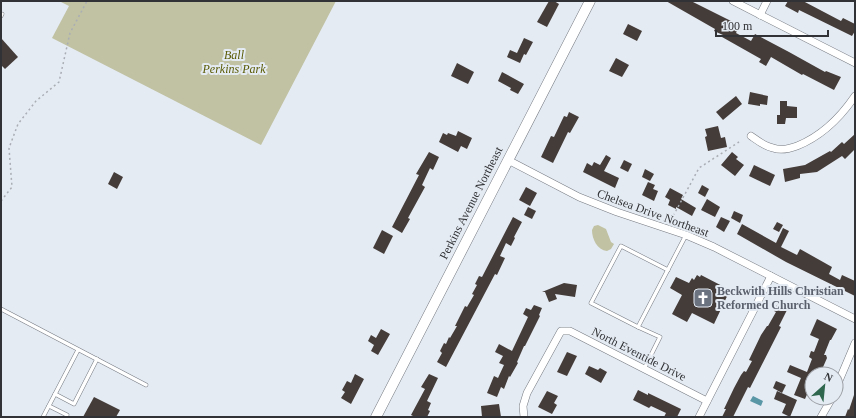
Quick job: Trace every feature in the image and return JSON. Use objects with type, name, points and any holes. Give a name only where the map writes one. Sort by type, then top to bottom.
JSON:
[{"type":"street","name":"Perkins Avenue Northeast","points":[[376,417],[590,1]]},
{"type":"street","points":[[733,1],[855,63]]},
{"type":"street","points":[[760,15],[767,1]]},
{"type":"street","points":[[751,136],[762,144],[774,149],[789,148],[811,141],[835,121],[848,107],[855,96]]},
{"type":"street","name":"Chelsea Drive Northeast","points":[[508,160],[579,197],[617,212],[686,235],[714,247],[855,319]]},
{"type":"street","points":[[699,417],[771,276]]},
{"type":"street","name":"North Eventide Drive","points":[[524,417],[523,406],[527,393],[561,331],[570,331],[707,401]]},
{"type":"street","points":[[844,369],[855,343]]},
{"type":"street","points":[[821,417],[827,406]]},
{"type":"lane","points":[[638,327],[686,235]]},
{"type":"lane","points":[[644,369],[660,337],[591,303],[621,246],[668,270]]},
{"type":"lane","points":[[1,309],[146,385]]},
{"type":"lane","points":[[43,417],[78,350]]},
{"type":"lane","points":[[55,394],[74,404],[97,359]]},
{"type":"lane","points":[[49,406],[67,415],[66,417]]},
{"type":"path","points":[[1,201],[12,187],[9,148],[18,124],[36,101],[59,82],[70,33],[87,1]]},
{"type":"path","points":[[671,220],[699,168],[739,142]]},
{"type":"green space","name":"Ball Perkins Park","points":[[59,1],[336,1],[261,145],[52,38],[69,6]]},
{"type":"green space","points":[[598,225],[606,229],[611,242],[614,244],[611,249],[607,251],[600,249],[594,240],[592,230],[594,226]]},
{"type":"water","points":[[753,396],[763,401],[761,406],[750,401]]},
{"type":"building","points":[[549,1],[554,1],[559,4],[547,27],[537,22]]},
{"type":"building","points":[[666,1],[691,1],[731,21],[729,25],[738,29],[736,33],[751,41],[755,34],[825,72],[826,71],[841,77],[834,90],[803,74],[802,75],[771,57],[766,66],[759,62],[761,59],[722,37],[723,35],[714,31],[715,29]]},
{"type":"building","points":[[788,1],[803,1],[841,21],[843,18],[855,24],[855,31],[852,36],[799,10],[798,13],[785,6]]},
{"type":"building","points":[[628,24],[642,31],[637,41],[623,34]]},
{"type":"building","points":[[1,38],[18,57],[5,69],[1,65]]},
{"type":"building","points":[[524,38],[533,42],[526,55],[524,54],[520,63],[507,57],[510,50],[517,53]]},
{"type":"building","points":[[616,58],[629,65],[622,77],[609,71]]},
{"type":"building","points":[[457,63],[474,72],[468,84],[451,76]]},
{"type":"building","points":[[502,72],[524,84],[518,94],[510,90],[511,88],[498,81]]},
{"type":"building","points":[[750,92],[768,96],[767,105],[760,104],[760,106],[748,104]]},
{"type":"building","points":[[736,96],[742,104],[723,120],[716,112]]},
{"type":"building","points":[[780,101],[787,101],[787,106],[797,107],[797,118],[786,118],[785,124],[777,124],[777,115],[780,115]]},
{"type":"building","points":[[569,112],[579,117],[570,133],[568,132],[553,163],[541,157],[551,136],[554,137],[564,116],[567,117]]},
{"type":"building","points":[[718,126],[721,138],[725,137],[727,147],[708,151],[705,129]]},
{"type":"building","points":[[458,131],[472,138],[467,149],[461,146],[458,152],[439,142],[443,133],[456,136]]},
{"type":"building","points":[[855,134],[855,149],[845,159],[842,156],[817,172],[800,174],[800,178],[785,182],[783,169],[805,165],[830,151],[831,152],[842,142],[844,144]]},
{"type":"building","points":[[429,152],[439,157],[433,170],[430,168],[422,185],[425,187],[408,218],[410,219],[402,233],[392,227],[419,175],[416,174]]},
{"type":"building","points":[[732,152],[738,157],[736,159],[744,165],[735,176],[721,165]]},
{"type":"building","points":[[606,155],[611,158],[604,171],[619,178],[615,188],[583,172],[587,163],[592,166],[594,162],[600,165]]},
{"type":"building","points":[[624,160],[632,164],[628,172],[620,168]]},
{"type":"building","points":[[754,165],[775,175],[770,186],[749,176]]},
{"type":"building","points":[[645,169],[654,174],[650,181],[642,177]]},
{"type":"building","points":[[114,172],[123,177],[117,189],[108,184]]},
{"type":"building","points":[[648,182],[655,185],[653,189],[658,191],[654,201],[642,195]]},
{"type":"building","points":[[702,185],[709,189],[705,197],[698,193]]},
{"type":"building","points":[[526,187],[537,193],[530,206],[519,200]]},
{"type":"building","points":[[670,188],[683,195],[681,199],[696,208],[692,216],[676,207],[676,209],[668,205],[670,200],[665,197]]},
{"type":"building","points":[[707,199],[720,207],[715,217],[701,210]]},
{"type":"building","points":[[528,207],[536,211],[532,219],[524,215]]},
{"type":"building","points":[[734,211],[743,215],[740,223],[731,218]]},
{"type":"building","points":[[513,217],[522,222],[514,237],[515,238],[511,246],[506,243],[500,256],[505,258],[497,275],[495,274],[446,367],[437,362],[442,353],[440,351],[457,326],[455,326],[465,306],[467,307],[474,295],[472,294],[477,285],[475,284],[479,276],[482,277]]},
{"type":"building","points":[[721,217],[730,221],[724,232],[716,227]]},
{"type":"building","points":[[777,222],[783,225],[779,232],[773,229]]},
{"type":"building","points":[[742,224],[776,243],[783,228],[789,231],[781,247],[797,255],[800,249],[832,267],[829,274],[840,280],[842,275],[855,281],[855,296],[786,262],[737,234]]},
{"type":"building","points":[[382,230],[393,236],[384,254],[373,248]]},
{"type":"building","name":"Beckwith Hills Christian Reformed Church","points":[[697,275],[700,277],[701,275],[730,290],[714,324],[692,313],[687,322],[672,314],[682,295],[670,288],[676,277],[689,283],[692,278],[694,280]]},
{"type":"building","points":[[564,283],[577,285],[575,297],[555,294],[557,299],[549,302],[545,292],[542,292]]},
{"type":"building","points":[[779,301],[789,306],[779,326],[781,327],[750,388],[748,387],[733,417],[722,417],[726,409],[724,409],[734,388],[741,375],[744,371],[746,372],[752,361],[749,360],[761,335],[776,312],[774,311]]},
{"type":"building","points":[[534,305],[542,308],[539,315],[540,316],[524,346],[517,362],[518,363],[510,377],[509,376],[504,389],[501,387],[497,397],[487,393],[494,376],[498,378],[504,365],[499,363],[503,356],[495,352],[499,344],[512,351],[528,317],[523,314],[526,308],[531,310]]},
{"type":"building","points":[[817,319],[837,329],[830,340],[824,355],[826,355],[827,358],[824,366],[809,366],[812,359],[809,357],[811,351],[814,352],[819,339],[810,335]]},
{"type":"building","points":[[381,329],[390,334],[378,355],[371,351],[374,345],[368,341],[371,335],[376,338]]},
{"type":"building","points":[[567,352],[577,356],[567,376],[557,372]]},
{"type":"building","points":[[790,365],[804,371],[804,399],[794,395],[801,378],[787,372]]},
{"type":"building","points":[[589,366],[598,370],[600,368],[607,372],[601,383],[585,374]]},
{"type":"building","points":[[355,374],[364,379],[351,404],[341,398],[345,392],[342,390],[347,381],[351,383]]},
{"type":"building","points":[[429,374],[438,378],[427,401],[431,403],[428,410],[430,411],[427,417],[415,417],[411,415],[425,389],[421,387]]},
{"type":"building","points":[[776,381],[786,385],[782,393],[773,388]]},
{"type":"building","points":[[638,390],[648,395],[648,393],[681,409],[677,417],[664,417],[666,413],[651,406],[649,408],[633,400]]},
{"type":"building","points":[[547,391],[558,396],[554,403],[557,405],[552,414],[538,407]]},
{"type":"building","points":[[777,391],[797,400],[790,417],[782,413],[786,404],[774,399]]},
{"type":"building","points":[[854,395],[855,417],[845,417],[848,409],[849,410]]},
{"type":"building","points":[[94,397],[120,410],[116,417],[83,417]]},
{"type":"building","points":[[499,404],[501,417],[482,417],[481,406]]},
{"type":"place","name":"Beckwith Hills Christian Reformed Church","points":[[703,298]]}]
